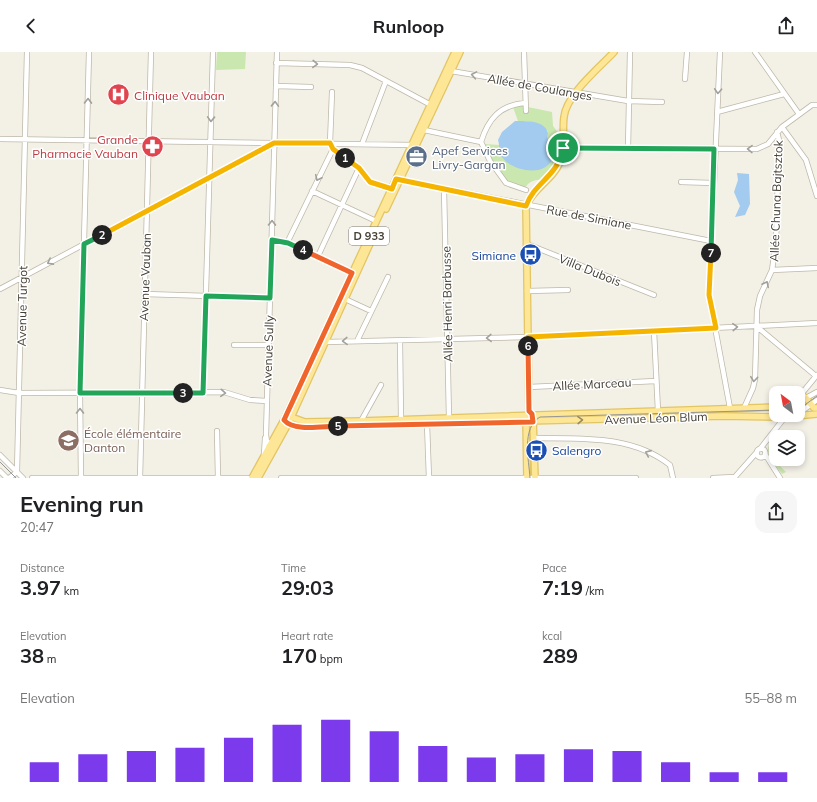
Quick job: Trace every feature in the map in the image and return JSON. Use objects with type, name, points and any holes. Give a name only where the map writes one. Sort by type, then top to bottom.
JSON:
[{"type":"main road","name":"D 933","points":[[415,145],[424,130],[451,71],[456,52]]},
{"type":"main road","name":"D 933","points":[[291,418],[346,299],[415,145],[431,105],[456,52]]},
{"type":"main road","points":[[527,478],[526,422],[529,413],[529,387],[526,206],[533,192],[559,164],[563,148],[565,111],[575,93],[614,52]]},
{"type":"main road","name":"D 933","points":[[258,478],[286,422],[376,221],[392,189],[399,179]]},
{"type":"main road","points":[[806,398],[814,408],[817,408]]},
{"type":"main road","name":"Avenue Léon Blum","points":[[291,418],[305,422],[361,421],[529,413],[717,410],[730,408],[769,407]]},
{"type":"main road","points":[[529,413],[533,422],[535,478]]},
{"type":"main road","name":"Avenue Léon Blum","points":[[805,415],[817,414]]},
{"type":"main road","name":"Avenue Léon Blum","points":[[286,422],[301,427],[769,416]]},
{"type":"main road","points":[[286,422],[291,418]]},
{"type":"main road","name":"D 933","points":[[252,478],[286,422]]},
{"type":"street","name":"Avenue Turgot","points":[[17,472],[27,52]]},
{"type":"street","points":[[80,478],[80,393],[89,52]]},
{"type":"street","name":"Avenue Vauban","points":[[140,478],[151,52]]},
{"type":"street","points":[[203,393],[213,52]]},
{"type":"street","name":"Avenue Sully","points":[[264,457],[266,435],[277,52]]},
{"type":"street","points":[[524,52],[526,110]]},
{"type":"street","points":[[628,149],[630,52]]},
{"type":"street","points":[[685,79],[688,52]]},
{"type":"street","points":[[720,52],[714,149],[709,295],[730,408]]},
{"type":"street","points":[[755,52],[799,114]]},
{"type":"street","points":[[276,63],[350,65],[362,68],[431,105]]},
{"type":"street","name":"Allée de Coulanges","points":[[451,71],[628,102],[662,102]]},
{"type":"street","points":[[362,144],[386,80]]},
{"type":"street","points":[[276,86],[311,87]]},
{"type":"street","points":[[332,92],[330,143],[333,149],[359,168],[370,182],[392,189]]},
{"type":"street","points":[[717,112],[784,94]]},
{"type":"street","points":[[525,103],[514,104],[497,113],[490,120],[481,142],[490,161],[506,183],[526,190]]},
{"type":"street","points":[[563,148],[761,148],[768,144],[782,127],[812,105],[817,105]]},
{"type":"street","points":[[782,127],[806,160],[817,195]]},
{"type":"street","points":[[424,130],[481,142]]},
{"type":"street","name":"Allée Chuna Bajtsztok","points":[[744,408],[753,388],[755,379],[758,301],[772,270],[776,243],[778,132]]},
{"type":"street","points":[[0,139],[415,145]]},
{"type":"street","points":[[0,289],[274,143]]},
{"type":"street","points":[[288,243],[333,149]]},
{"type":"street","points":[[318,256],[359,168]]},
{"type":"street","name":"Rue de Simiane","points":[[399,179],[526,206],[711,241]]},
{"type":"street","points":[[681,182],[713,184]]},
{"type":"street","name":"Allée Henri Barbusse","points":[[444,189],[449,418]]},
{"type":"street","points":[[312,192],[376,221]]},
{"type":"street","points":[[272,240],[288,243],[352,273]]},
{"type":"street","name":"Villa Dubois","points":[[527,244],[654,295]]},
{"type":"street","points":[[772,270],[817,268]]},
{"type":"street","points":[[357,341],[388,277]]},
{"type":"street","points":[[527,291],[568,290]]},
{"type":"street","points":[[145,294],[270,298]]},
{"type":"street","points":[[346,299],[371,311]]},
{"type":"street","points":[[326,342],[528,337],[817,323]]},
{"type":"street","points":[[756,326],[817,376],[805,389]]},
{"type":"street","points":[[654,331],[658,410]]},
{"type":"street","points":[[400,341],[401,420]]},
{"type":"street","points":[[234,344],[268,345]]},
{"type":"street","name":"Allée Marceau","points":[[529,387],[656,380]]},
{"type":"street","points":[[361,421],[381,385]]},
{"type":"street","points":[[0,390],[19,393],[224,392],[250,400],[266,401]]},
{"type":"street","points":[[806,398],[817,392]]},
{"type":"street","points":[[805,409],[817,400]]},
{"type":"street","points":[[774,429],[776,422]]},
{"type":"street","points":[[713,478],[735,478],[750,459],[761,453],[765,440],[780,422]]},
{"type":"street","points":[[427,424],[429,478]]},
{"type":"street","points":[[217,431],[218,478]]},
{"type":"street","points":[[266,435],[267,442],[272,443]]},
{"type":"street","points":[[534,438],[594,438],[637,448],[670,465],[673,478]]},
{"type":"street","points":[[761,453],[780,478]]},
{"type":"street","points":[[0,455],[23,478]]},
{"type":"street","points":[[0,471],[8,478],[17,472]]},
{"type":"street","points":[[32,478],[248,478]]},
{"type":"street","points":[[281,478],[636,478]]},
{"type":"green space","points":[[217,52],[246,52],[245,69],[216,70]]},
{"type":"green space","points":[[523,105],[525,112],[528,111],[528,107],[552,112],[553,126],[561,137],[560,152],[555,167],[543,179],[531,182],[525,188],[507,182],[492,161],[485,144],[499,145],[499,149],[552,146],[548,140],[548,131],[528,121],[518,121],[513,107]]},
{"type":"green space","points":[[733,409],[733,416],[654,417],[654,412]]},
{"type":"green space","points":[[776,466],[780,466],[786,472],[782,474]]},
{"type":"water","points":[[515,121],[539,123],[546,129],[553,156],[550,163],[545,168],[538,170],[521,169],[507,162],[502,157],[498,140],[502,132]]},
{"type":"water","points":[[737,173],[749,174],[750,204],[745,215],[735,217],[740,206],[734,192],[738,180]]},
{"type":"tram line","points":[[805,405],[817,396]]},
{"type":"tram line","points":[[530,478],[528,436],[534,422],[540,417],[769,410]]},
{"type":"tram line","points":[[0,462],[16,478]]},
{"type":"place","name":"Clinique Vauban","points":[[119,95]]},
{"type":"place","name":"Grande Pharmacie Vauban","points":[[153,146]]},
{"type":"place","name":"Apef Services Livry-Gargan","points":[[417,157]]},
{"type":"place","name":"Simiane","points":[[531,255]]},
{"type":"place","name":"École élémentaire Danton","points":[[69,440]]},
{"type":"place","name":"Salengro","points":[[536,450]]},
{"type":"route","points":[[274,143],[330,143],[333,149],[359,168],[370,182],[392,189],[396,179],[485,198],[520,203],[526,206],[533,192],[559,164],[563,148],[714,149],[709,295],[716,328],[528,337],[529,411],[532,414],[533,422],[301,427],[288,424],[284,420],[352,273],[288,243],[272,240],[270,298],[206,296],[203,393],[80,393],[84,244],[274,143]]}]
